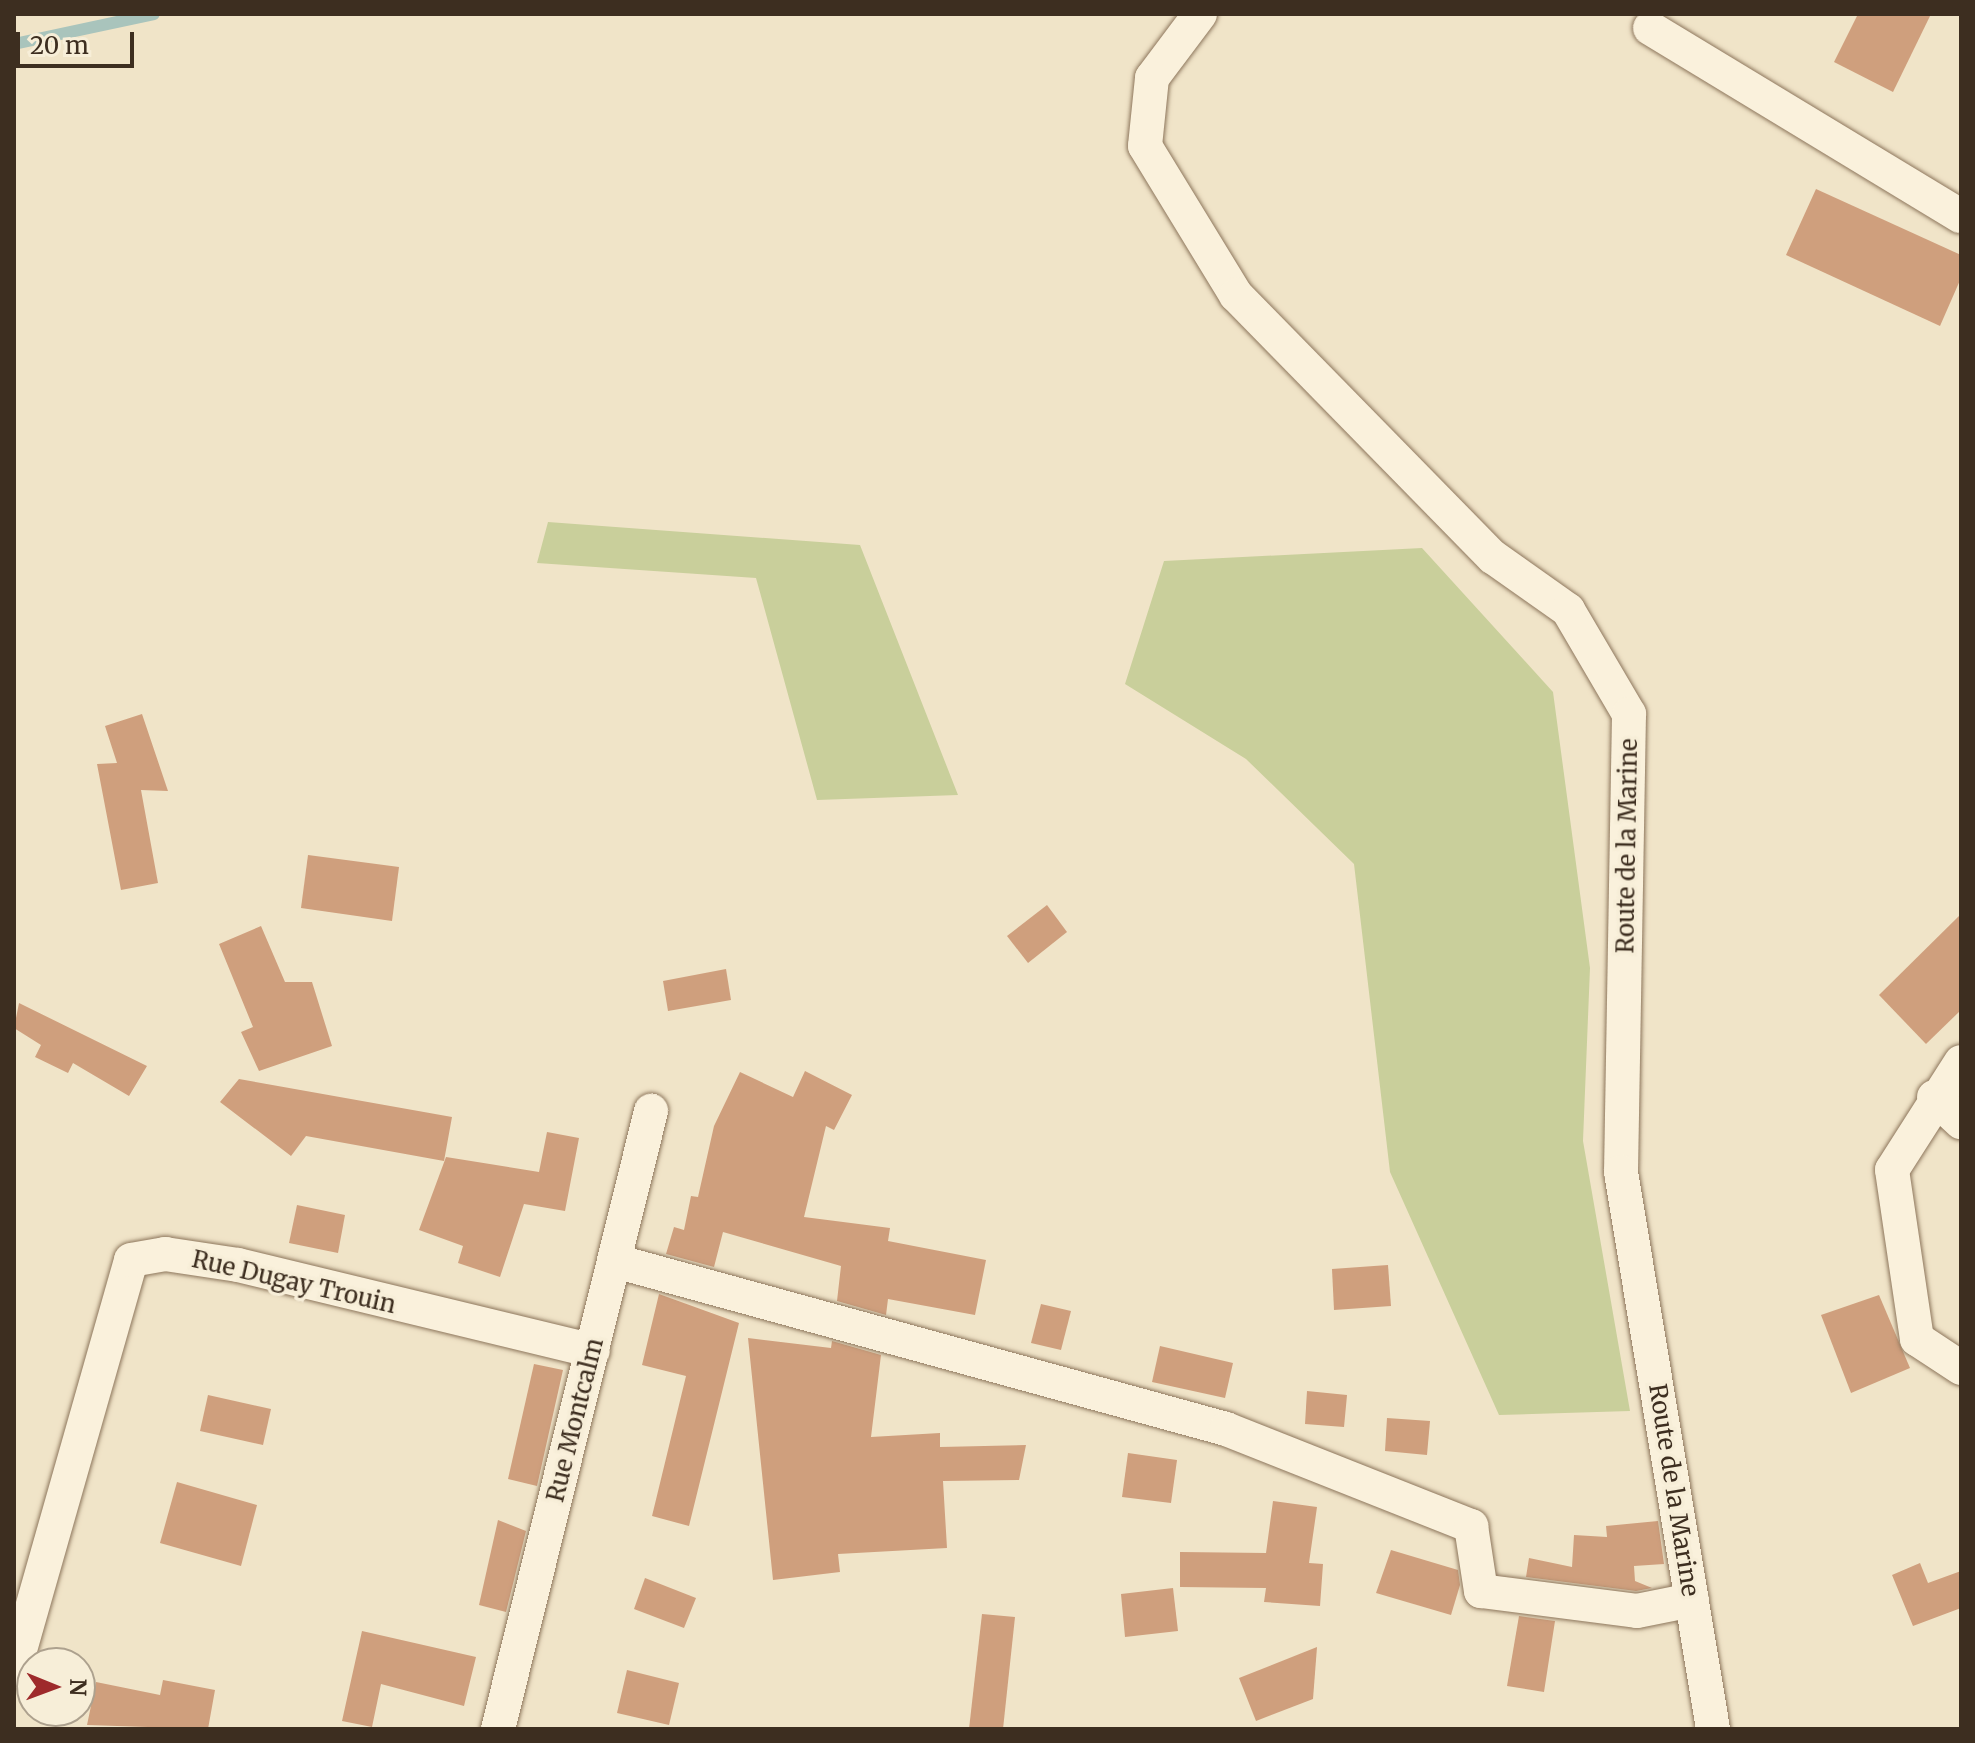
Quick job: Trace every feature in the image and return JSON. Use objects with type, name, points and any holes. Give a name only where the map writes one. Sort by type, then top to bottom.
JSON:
[{"type":"street","name":"Route de la Marine","points":[[1200,14],[1152,78],[1145,146],[1227,282],[1493,557],[1568,610],[1629,714],[1621,1172],[1713,1729]]},
{"type":"street","points":[[1650,28],[1961,216]]},
{"type":"street","points":[[1961,1062],[1934,1097],[1892,1170],[1917,1339],[1961,1368]]},
{"type":"street","points":[[1934,1097],[1961,1122]]},
{"type":"street","name":"Rue Montcalm","points":[[498,1729],[651,1111]]},
{"type":"street","name":"Rue Dugay Trouin","points":[[14,1671],[131,1260],[165,1254],[238,1265],[593,1351]]},
{"type":"street","points":[[615,1261],[1226,1429],[1471,1526],[1481,1591],[1637,1611],[1692,1600]]},
{"type":"green space","points":[[548,522],[860,545],[958,795],[817,800],[756,578],[537,563]]},
{"type":"green space","points":[[1422,548],[1553,692],[1590,968],[1583,1141],[1630,1411],[1499,1415],[1390,1172],[1354,864],[1246,759],[1125,684],[1164,561]]},
{"type":"building","points":[[1858,14],[1931,14],[1893,92],[1834,62]]},
{"type":"building","points":[[1816,189],[1961,255],[1961,278],[1940,326],[1786,255]]},
{"type":"building","points":[[142,714],[168,791],[141,790],[158,883],[121,890],[97,764],[117,763],[105,726]]},
{"type":"building","points":[[308,855],[399,867],[392,921],[301,908]]},
{"type":"building","points":[[1047,905],[1067,932],[1028,963],[1007,936]]},
{"type":"building","points":[[1961,914],[1961,1010],[1926,1044],[1879,995]]},
{"type":"building","points":[[261,926],[285,982],[312,982],[332,1046],[259,1071],[241,1032],[253,1027],[219,944]]},
{"type":"building","points":[[726,969],[731,1000],[668,1011],[663,981]]},
{"type":"building","points":[[19,1003],[147,1066],[129,1096],[73,1063],[68,1073],[35,1057],[41,1045],[14,1028]]},
{"type":"building","points":[[805,1071],[852,1095],[834,1130],[826,1126],[804,1217],[890,1228],[888,1241],[986,1260],[975,1315],[888,1299],[886,1315],[837,1301],[841,1266],[723,1232],[714,1267],[666,1254],[674,1227],[684,1230],[691,1196],[698,1197],[714,1126],[740,1072],[793,1097]]},
{"type":"building","points":[[239,1079],[452,1117],[444,1161],[306,1136],[291,1156],[220,1102]]},
{"type":"building","points":[[547,1132],[579,1138],[565,1211],[524,1204],[500,1277],[458,1263],[463,1246],[419,1230],[446,1157],[539,1172]]},
{"type":"building","points":[[297,1205],[345,1215],[338,1253],[289,1243]]},
{"type":"building","points":[[1388,1265],[1391,1306],[1334,1310],[1332,1269]]},
{"type":"building","points":[[659,1294],[739,1323],[689,1526],[652,1516],[686,1376],[642,1365]]},
{"type":"building","points":[[1879,1295],[1910,1368],[1851,1393],[1821,1315]]},
{"type":"building","points":[[1041,1304],[1071,1311],[1061,1350],[1031,1343]]},
{"type":"building","points":[[748,1338],[831,1348],[832,1341],[881,1355],[871,1437],[940,1433],[940,1447],[1026,1445],[1019,1480],[943,1481],[947,1548],[838,1554],[840,1572],[773,1580]]},
{"type":"building","points":[[1160,1346],[1233,1363],[1225,1398],[1152,1382]]},
{"type":"building","points":[[534,1364],[563,1370],[537,1486],[508,1479]]},
{"type":"building","points":[[1307,1391],[1347,1395],[1344,1427],[1305,1424]]},
{"type":"building","points":[[208,1395],[271,1409],[263,1445],[200,1431]]},
{"type":"building","points":[[1387,1418],[1430,1421],[1427,1455],[1385,1451]]},
{"type":"building","points":[[1128,1453],[1177,1460],[1171,1503],[1122,1497]]},
{"type":"building","points":[[177,1482],[257,1505],[241,1566],[160,1543]]},
{"type":"building","points":[[1273,1501],[1317,1507],[1309,1563],[1323,1564],[1320,1606],[1264,1602],[1266,1588],[1180,1587],[1180,1552],[1266,1553]]},
{"type":"building","points":[[498,1520],[526,1531],[506,1612],[479,1605]]},
{"type":"building","points":[[1658,1521],[1664,1564],[1634,1566],[1635,1581],[1652,1588],[1636,1591],[1526,1577],[1529,1558],[1572,1567],[1574,1535],[1607,1537],[1606,1526]]},
{"type":"building","points":[[1391,1550],[1458,1570],[1460,1585],[1451,1615],[1376,1593]]},
{"type":"building","points":[[1920,1563],[1928,1583],[1961,1571],[1961,1608],[1913,1626],[1892,1575]]},
{"type":"building","points":[[645,1578],[696,1598],[684,1628],[634,1609]]},
{"type":"building","points":[[1173,1588],[1178,1631],[1125,1637],[1121,1594]]},
{"type":"building","points":[[982,1614],[1015,1617],[1003,1729],[969,1729]]},
{"type":"building","points":[[1519,1616],[1555,1621],[1544,1692],[1507,1686]]},
{"type":"building","points":[[362,1631],[476,1657],[464,1706],[381,1684],[372,1727],[342,1721]]},
{"type":"building","points":[[1317,1647],[1313,1699],[1256,1721],[1239,1678]]},
{"type":"building","points":[[627,1670],[679,1683],[669,1725],[617,1713]]},
{"type":"building","points":[[163,1680],[215,1690],[208,1729],[96,1725],[96,1682],[160,1695]]},
{"type":"waterway","points":[[14,44],[154,14]]}]
